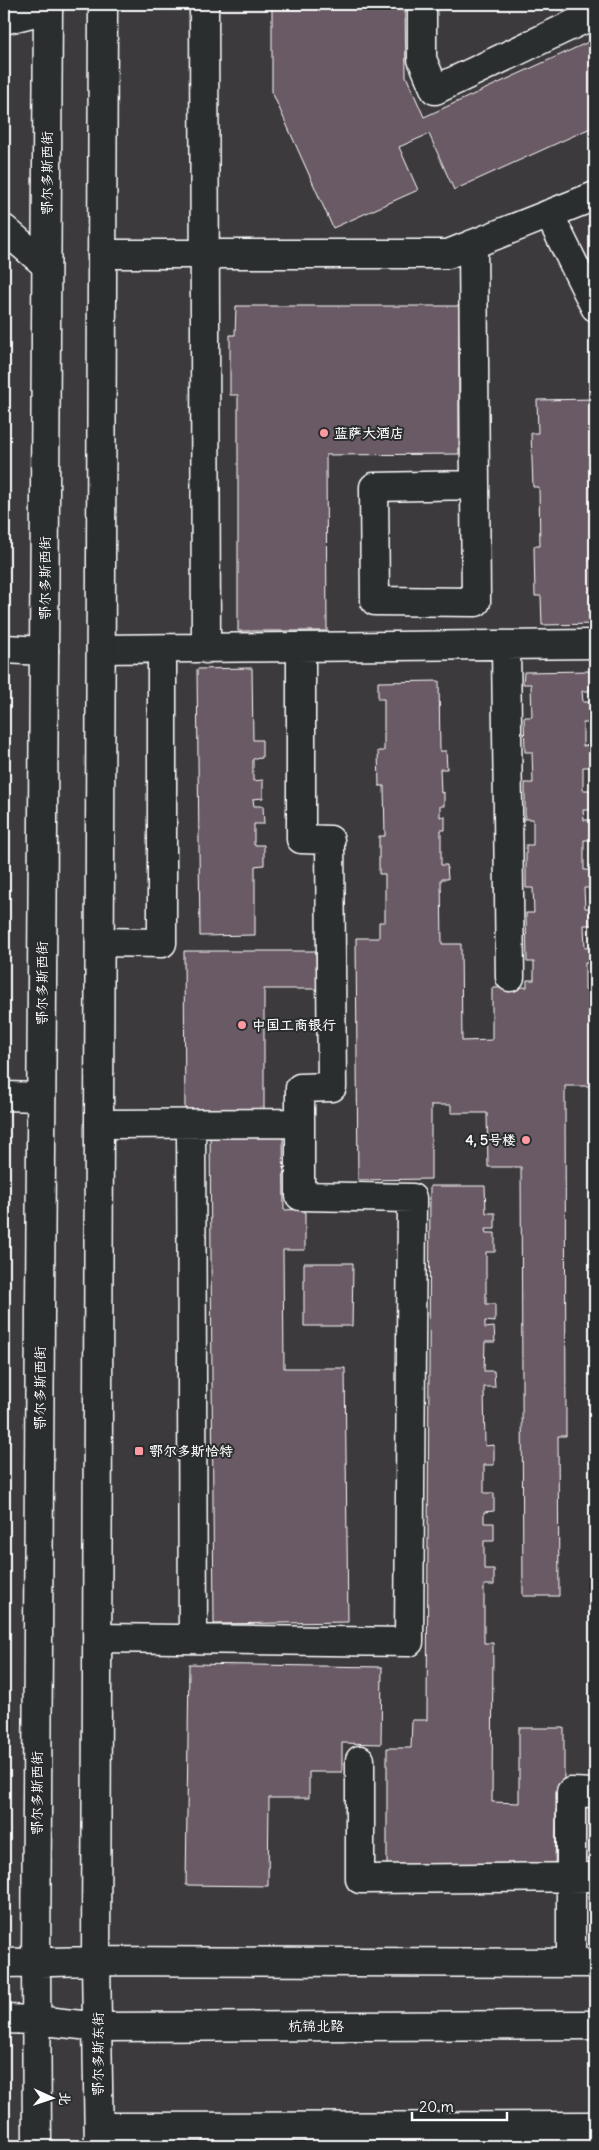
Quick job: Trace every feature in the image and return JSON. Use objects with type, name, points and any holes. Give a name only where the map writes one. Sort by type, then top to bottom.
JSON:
[{"type":"main road","points":[[96,1961],[103,4]]},
{"type":"main road","points":[[204,4],[206,649]]},
{"type":"main road","points":[[422,4],[422,59],[435,90],[595,14]]},
{"type":"main road","points":[[4,20],[48,6]]},
{"type":"main road","name":"鄂尔多斯西街","points":[[36,1963],[48,6]]},
{"type":"main road","points":[[102,254],[448,254],[595,196]]},
{"type":"main road","points":[[549,214],[595,307]]},
{"type":"main road","points":[[4,229],[46,265]]},
{"type":"main road","points":[[472,244],[475,485],[476,602],[375,601],[374,487],[475,485]]},
{"type":"main road","points":[[101,649],[595,644]]},
{"type":"main road","points":[[506,646],[510,977]]},
{"type":"main road","points":[[98,1638],[409,1642],[412,1198],[300,1196],[300,1088],[332,1087],[330,840],[302,839],[301,648]]},
{"type":"main road","points":[[4,649],[44,651]]},
{"type":"main road","points":[[100,942],[162,942],[162,649]]},
{"type":"main road","points":[[4,1096],[41,1097]]},
{"type":"main road","points":[[99,1124],[300,1123]]},
{"type":"main road","points":[[191,1124],[193,1639]]},
{"type":"main road","points":[[360,1760],[360,1878],[583,1877]]},
{"type":"main road","points":[[4,1962],[583,1962],[583,1877],[571,1792],[595,1793]]},
{"type":"main road","name":"鄂尔多斯东街","points":[[96,1961],[99,2027],[99,2137]]},
{"type":"main road","points":[[36,1963],[37,2146]]},
{"type":"main road","name":"杭锦北路","points":[[4,2019],[36,2020],[99,2027],[595,2024]]},
{"type":"main road","points":[[99,2137],[308,2136],[595,2126]]},
{"type":"building","points":[[272,4],[405,4],[406,76],[424,117],[595,39],[595,126],[454,190],[429,134],[399,147],[418,190],[333,228],[272,92]]},
{"type":"building","points":[[236,306],[459,306],[459,454],[326,455],[327,631],[238,631],[238,395],[230,395],[230,335],[235,335]]},
{"type":"building","points":[[595,399],[595,624],[542,625],[541,596],[535,596],[534,546],[540,546],[539,487],[533,487],[531,433],[538,433],[537,400]]},
{"type":"building","points":[[252,668],[253,740],[262,740],[262,758],[253,759],[253,781],[263,780],[263,798],[253,799],[254,806],[263,806],[264,824],[254,824],[254,845],[264,845],[264,865],[255,866],[255,935],[200,936],[197,669]]},
{"type":"building","name":"4, 5号楼","points":[[590,671],[590,691],[582,691],[583,702],[590,702],[591,723],[583,723],[583,746],[590,745],[591,767],[583,767],[583,790],[591,790],[591,810],[583,810],[584,820],[591,820],[591,840],[584,840],[584,870],[592,870],[592,888],[584,888],[585,908],[592,908],[592,925],[584,925],[585,948],[592,947],[592,963],[585,963],[585,990],[592,990],[593,1086],[565,1086],[566,1436],[558,1436],[559,1596],[523,1596],[521,1167],[488,1167],[487,1113],[451,1113],[451,1105],[431,1105],[431,1179],[358,1180],[356,938],[379,938],[379,922],[385,922],[385,874],[379,874],[379,836],[385,836],[384,786],[379,786],[378,751],[384,751],[384,699],[378,699],[378,682],[439,681],[440,751],[446,751],[447,769],[440,769],[441,793],[444,792],[444,806],[440,806],[440,817],[445,816],[445,830],[441,830],[441,865],[447,865],[448,879],[441,879],[442,944],[461,944],[462,1041],[492,1040],[492,988],[527,987],[527,980],[534,980],[534,962],[527,962],[526,913],[534,913],[533,888],[526,888],[526,845],[533,845],[533,819],[525,819],[525,783],[533,783],[532,752],[525,752],[524,717],[532,717],[531,684],[523,684],[524,672]]},
{"type":"building","points":[[184,951],[316,951],[317,989],[264,989],[264,1114],[185,1114]]},
{"type":"building","points":[[210,1132],[283,1132],[284,1210],[305,1209],[305,1250],[283,1250],[284,1368],[345,1368],[348,1622],[214,1624]]},
{"type":"building","points":[[430,1186],[485,1186],[486,1213],[495,1213],[495,1229],[485,1229],[486,1233],[495,1233],[495,1252],[486,1252],[486,1304],[495,1304],[495,1322],[485,1321],[485,1328],[494,1327],[495,1342],[485,1342],[484,1371],[494,1371],[495,1387],[484,1387],[485,1446],[494,1445],[494,1465],[484,1465],[484,1493],[494,1493],[494,1511],[484,1512],[484,1523],[494,1523],[494,1541],[484,1541],[484,1569],[494,1569],[494,1585],[484,1585],[484,1643],[493,1643],[492,1802],[519,1803],[519,1728],[564,1728],[564,1808],[556,1809],[555,1872],[387,1871],[387,1748],[411,1748],[412,1720],[427,1720]]},
{"type":"building","points":[[304,1263],[353,1263],[352,1326],[304,1326]]},
{"type":"building","points":[[189,1664],[382,1667],[381,1744],[342,1743],[342,1772],[309,1772],[309,1798],[269,1798],[268,1886],[186,1885]]},
{"type":"building","points":[[582,1804],[595,1804],[595,1873],[583,1873]]},
{"type":"building","points":[[595,2145],[595,2146],[475,2146]]},
{"type":"place","name":"蓝萨大酒店","points":[[324,433]]},
{"type":"place","name":"中国工商银行","points":[[242,1025]]},
{"type":"place","name":"4, 5号楼","points":[[526,1140]]},
{"type":"place","name":"鄂尔多斯恰特","points":[[139,1451]]}]
